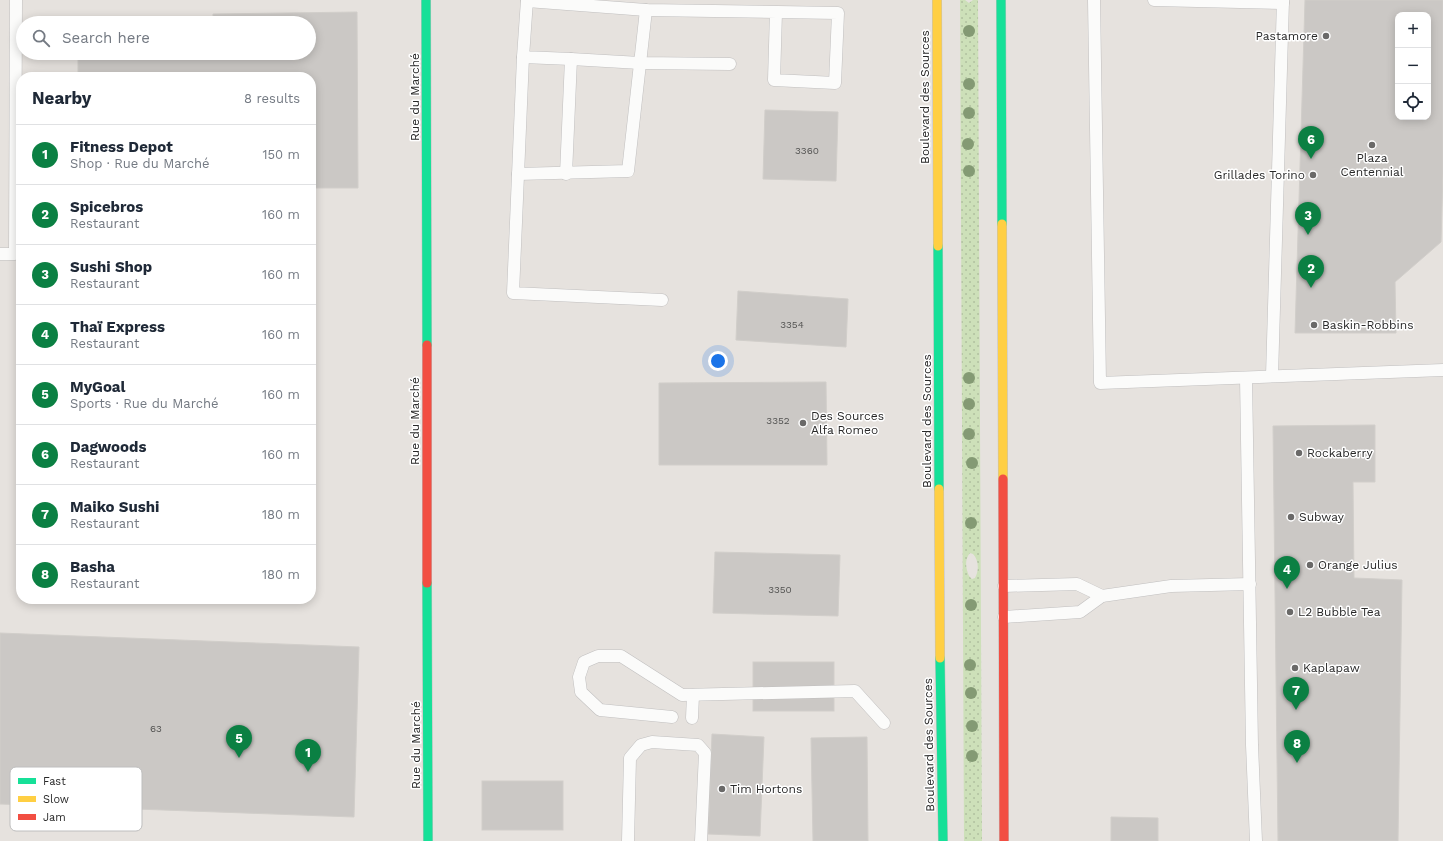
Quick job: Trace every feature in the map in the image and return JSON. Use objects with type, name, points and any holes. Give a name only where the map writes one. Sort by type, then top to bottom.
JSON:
[{"type":"main road","name":"Rue du Marché","points":[[426,0],[428,841]]},
{"type":"main road","name":"Boulevard des Sources","points":[[937,0],[940,642],[943,841]]},
{"type":"main road","points":[[1001,0],[1004,841]]},
{"type":"lane","points":[[0,254],[15,254],[16,0]]},
{"type":"lane","points":[[662,300],[513,293],[523,57],[527,0],[646,10],[838,12],[835,83],[774,80],[776,12]]},
{"type":"lane","points":[[1094,0],[1100,383],[1443,370]]},
{"type":"lane","points":[[1154,0],[1283,2],[1272,376]]},
{"type":"lane","points":[[518,174],[566,174],[628,171],[646,10]]},
{"type":"lane","points":[[523,57],[640,63],[730,64]]},
{"type":"lane","points":[[566,174],[571,59]]},
{"type":"lane","points":[[1246,378],[1252,745],[1256,841]]},
{"type":"lane","points":[[1004,586],[1077,584],[1102,596]]},
{"type":"lane","points":[[1004,617],[1080,612],[1102,596],[1171,586],[1250,584]]},
{"type":"lane","points":[[672,717],[600,710],[581,692],[579,677],[584,662],[598,656],[621,656],[682,695],[855,691],[884,723]]},
{"type":"lane","points":[[692,718],[693,695]]},
{"type":"lane","points":[[628,841],[630,758],[641,745],[652,742],[698,745],[705,753],[701,841]]},
{"type":"green space","points":[[960,0],[965,0],[969,3],[973,0],[978,0],[982,841],[964,841]],"holes":[[[970,553],[975,556],[978,569],[975,578],[972,579],[969,576],[966,564]]]},
{"type":"building","name":"Plaza Centennial","points":[[1305,0],[1443,0],[1443,173],[1441,242],[1395,282],[1396,333],[1295,333]]},
{"type":"building","points":[[357,12],[358,188],[316,188],[316,72],[78,72],[78,60],[316,60],[316,16],[213,16],[213,14]]},
{"type":"building","points":[[765,110],[838,112],[836,181],[763,179]]},
{"type":"building","points":[[738,291],[848,299],[846,347],[736,340]]},
{"type":"building","points":[[826,382],[827,465],[659,465],[659,383]]},
{"type":"building","points":[[1375,425],[1375,482],[1353,482],[1354,578],[1402,580],[1398,841],[1278,841],[1273,426]]},
{"type":"building","points":[[715,552],[840,555],[838,616],[713,613]]},
{"type":"building","points":[[0,633],[359,647],[354,817],[142,809],[142,767],[10,767],[10,804],[0,804]]},
{"type":"building","points":[[753,662],[834,662],[834,711],[753,711]]},
{"type":"building","points":[[712,734],[764,737],[760,836],[708,834]]},
{"type":"building","points":[[867,737],[868,841],[813,841],[811,738]]},
{"type":"building","points":[[482,781],[563,781],[563,830],[482,830]]},
{"type":"building","points":[[1111,817],[1158,818],[1158,841],[1111,841]]},
{"type":"traffic: fast","points":[[426,0],[427,345]]},
{"type":"traffic: fast","points":[[1001,0],[1002,224]]},
{"type":"traffic: fast","points":[[938,246],[939,489]]},
{"type":"traffic: fast","points":[[427,583],[428,841]]},
{"type":"traffic: fast","points":[[940,658],[943,841]]},
{"type":"traffic: slow","points":[[937,0],[938,246]]},
{"type":"traffic: slow","points":[[1002,224],[1003,479]]},
{"type":"traffic: slow","points":[[939,489],[940,658]]},
{"type":"traffic: jam","points":[[427,345],[427,583]]},
{"type":"traffic: jam","points":[[1003,479],[1004,841]]},
{"type":"place","name":"Pastamore","points":[[1326,36]]},
{"type":"place","name":"Plaza Centennial","points":[[1372,145]]},
{"type":"place","name":"Dagwoods","points":[[1311,159]]},
{"type":"place","name":"Grillades Torino","points":[[1313,175]]},
{"type":"place","name":"Sushi Shop","points":[[1308,235]]},
{"type":"place","name":"Spicebros","points":[[1311,288]]},
{"type":"place","name":"Baskin-Robbins","points":[[1314,325]]},
{"type":"place","name":"Des Sources Alfa Romeo","points":[[803,423]]},
{"type":"place","name":"Rockaberry","points":[[1299,453]]},
{"type":"place","name":"Subway","points":[[1291,517]]},
{"type":"place","name":"Orange Julius","points":[[1310,565]]},
{"type":"place","name":"Thaï Express","points":[[1287,589]]},
{"type":"place","name":"L2 Bubble Tea","points":[[1290,612]]},
{"type":"place","name":"Kaplapaw","points":[[1295,668]]},
{"type":"place","name":"Maiko Sushi","points":[[1296,710]]},
{"type":"place","name":"MyGoal","points":[[239,758]]},
{"type":"place","name":"Basha","points":[[1297,763]]},
{"type":"place","name":"Fitness Depot","points":[[308,772]]},
{"type":"place","name":"Tim Hortons","points":[[722,789]]}]
